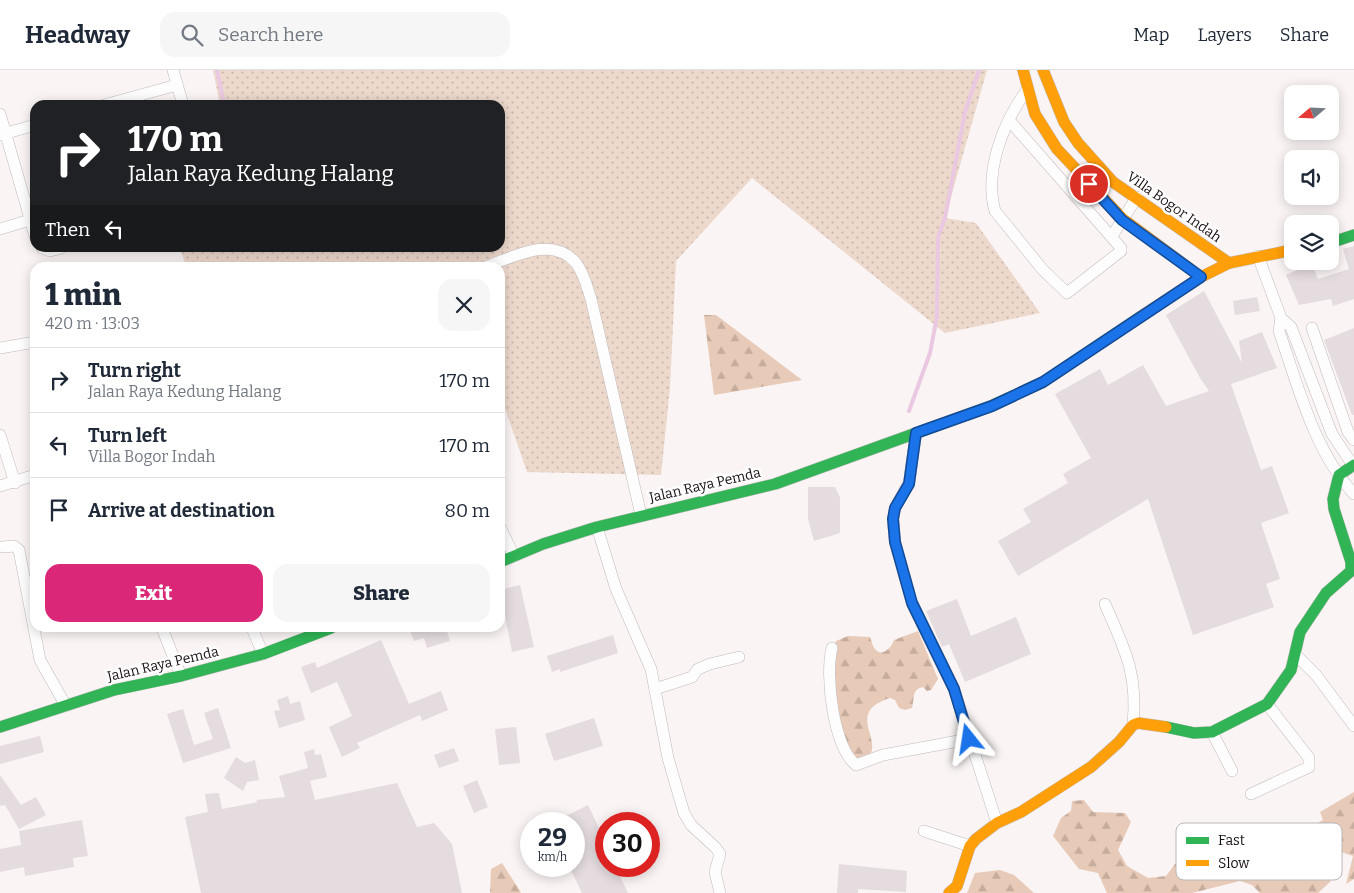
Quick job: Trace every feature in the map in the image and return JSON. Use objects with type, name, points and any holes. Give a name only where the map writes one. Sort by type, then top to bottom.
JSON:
[{"type":"main road","name":"Villa Bogor Indah","points":[[1023,70],[1027,90],[1038,121],[1058,149],[1122,220],[1229,263]]},
{"type":"main road","name":"Villa Bogor Indah","points":[[1043,70],[1058,108],[1078,143],[1113,182],[1138,197],[1201,277]]},
{"type":"main road","points":[[1339,240],[1354,234]]},
{"type":"main road","name":"Jalan Raya Pemda","points":[[505,560],[544,544],[598,526],[775,484],[992,406],[1043,382],[1201,277],[1229,263],[1284,251]]},
{"type":"main road","points":[[949,893],[957,886],[970,846],[976,838],[997,823],[1021,812],[1091,767],[1119,742],[1133,725],[1145,723],[1194,733],[1212,732],[1267,704],[1291,670],[1300,632],[1326,593],[1351,571],[1351,562],[1332,500],[1339,475],[1354,465]]},
{"type":"main road","name":"Jalan Raya Pemda","points":[[0,727],[114,690],[181,676],[263,654],[306,632]]},
{"type":"street","points":[[173,70],[182,100]]},
{"type":"street","points":[[127,100],[177,85]]},
{"type":"street","points":[[1009,120],[1119,243],[1121,251],[1067,293],[1043,270],[995,211],[992,200],[992,177],[1000,142],[1009,120],[1027,90]]},
{"type":"street","points":[[0,114],[3,134],[30,220],[0,229]]},
{"type":"street","points":[[3,134],[30,126]]},
{"type":"street","points":[[1112,236],[1138,197]]},
{"type":"street","points":[[500,262],[538,249],[548,249],[566,254],[579,267],[591,299],[641,515]]},
{"type":"street","points":[[1258,256],[1281,318],[1291,327],[1332,434],[1354,465]]},
{"type":"street","points":[[1281,318],[1279,331],[1320,443],[1339,475],[1354,494]]},
{"type":"street","points":[[1312,328],[1348,432],[1354,440]]},
{"type":"street","points":[[0,348],[30,343]]},
{"type":"street","points":[[916,433],[909,484],[895,508],[893,519],[895,542],[912,603],[954,689],[997,823]]},
{"type":"street","points":[[0,435],[15,483]]},
{"type":"street","points":[[0,486],[30,477]]},
{"type":"street","points":[[598,526],[616,589],[646,654],[655,688],[668,758],[684,813],[691,825],[720,854],[716,872],[720,893]]},
{"type":"street","points":[[505,537],[514,556]]},
{"type":"street","points":[[2,547],[14,546],[19,550],[30,608]]},
{"type":"street","points":[[1105,604],[1125,650],[1134,681],[1133,725]]},
{"type":"street","points":[[35,632],[40,660],[66,706]]},
{"type":"street","points":[[164,632],[181,676]]},
{"type":"street","points":[[254,632],[263,654]]},
{"type":"street","points":[[832,648],[828,663],[831,707],[848,753],[856,764],[883,755],[969,739]]},
{"type":"street","points":[[1295,654],[1316,675],[1354,726]]},
{"type":"street","points":[[655,688],[692,677],[698,669],[710,664],[739,657]]},
{"type":"street","points":[[1251,794],[1309,767],[1309,758],[1267,704]]},
{"type":"street","points":[[1212,732],[1232,771]]},
{"type":"street","points":[[924,831],[970,846]]},
{"type":"shaded area","points":[[213,70],[987,70],[945,218],[976,223],[1040,313],[945,333],[752,178],[676,261],[670,388],[661,475],[527,472],[505,408],[505,262],[184,262],[181,252],[505,252],[505,100],[219,100]]},
{"type":"green space","points":[[704,315],[716,315],[802,380],[714,395]]},
{"type":"green space","points":[[918,631],[938,679],[931,690],[927,691],[923,687],[915,692],[912,708],[905,710],[899,708],[895,700],[890,698],[876,705],[869,713],[867,721],[872,748],[869,757],[860,764],[843,740],[828,666],[836,641],[848,636],[870,637],[874,648],[884,652],[891,646],[894,640]]},
{"type":"green space","points":[[1354,792],[1354,879],[1346,884],[1353,856],[1342,852],[1342,823],[1317,823],[1323,820],[1320,812]]},
{"type":"green space","points":[[1084,800],[1093,812],[1125,813],[1131,822],[1118,850],[1127,866],[1148,878],[1166,876],[1175,864],[1176,880],[1331,880],[1318,893],[1260,893],[1252,885],[1240,881],[1192,893],[1107,893],[1098,873],[1079,869],[1053,836],[1061,818],[1071,811],[1072,801]]},
{"type":"green space","points":[[502,863],[521,893],[490,893],[491,869]]},
{"type":"green space","points":[[1000,870],[1014,875],[1034,893],[967,893],[975,873]]},
{"type":"building","points":[[1354,246],[1354,299],[1333,306],[1331,299],[1299,305],[1286,275],[1298,270],[1314,270],[1318,279],[1349,269],[1343,249]]},
{"type":"building","points":[[1204,291],[1242,363],[1239,341],[1262,332],[1277,368],[1231,384],[1261,470],[1272,466],[1289,513],[1261,523],[1280,579],[1266,584],[1274,607],[1193,635],[1148,499],[1018,576],[998,541],[1031,522],[1023,509],[1068,483],[1063,474],[1091,458],[1055,394],[1100,369],[1108,385],[1143,365],[1166,406],[1209,391],[1166,315]]},
{"type":"building","points":[[1257,297],[1260,311],[1235,315],[1233,301]]},
{"type":"building","points":[[1354,328],[1354,415],[1352,415],[1324,340]]},
{"type":"building","points":[[808,487],[835,487],[840,497],[840,533],[814,541],[808,519]]},
{"type":"building","points":[[520,585],[534,647],[512,652],[505,616],[505,589]]},
{"type":"building","points":[[957,599],[971,636],[1016,617],[1031,654],[965,682],[949,644],[942,647],[926,611]]},
{"type":"building","points":[[411,632],[447,632],[450,641],[427,648],[424,638],[414,641]]},
{"type":"building","points":[[613,635],[618,653],[560,672],[560,669],[552,672],[547,656]]},
{"type":"building","points":[[381,640],[409,704],[441,691],[448,710],[422,721],[420,715],[357,743],[360,748],[342,757],[329,727],[352,716],[337,682],[311,693],[301,667],[315,662],[317,668]]},
{"type":"building","points":[[288,696],[290,704],[300,701],[305,720],[279,728],[274,711],[280,710],[277,700]]},
{"type":"building","points":[[218,708],[231,748],[183,763],[167,714],[183,709],[194,745],[213,739],[204,713]]},
{"type":"building","points":[[594,718],[603,746],[554,761],[545,734]]},
{"type":"building","points":[[516,727],[520,763],[499,765],[495,729]]},
{"type":"building","points":[[40,736],[44,752],[0,764],[0,746]]},
{"type":"building","points":[[454,748],[459,761],[439,768],[434,755]]},
{"type":"building","points":[[314,749],[315,755],[321,754],[327,777],[310,781],[315,800],[397,783],[417,827],[434,823],[452,844],[462,893],[201,893],[185,817],[208,812],[205,794],[219,793],[222,809],[258,802],[256,800],[285,797],[279,776],[308,768],[304,752]]},
{"type":"building","points":[[236,757],[245,763],[255,760],[259,780],[247,782],[243,791],[224,778]]},
{"type":"building","points":[[0,775],[21,805],[36,797],[46,815],[19,829],[5,805],[0,806]]},
{"type":"building","points":[[477,780],[488,807],[474,813],[463,786]]},
{"type":"building","points":[[588,805],[595,820],[595,877],[620,877],[628,893],[582,893],[574,877],[585,877],[585,812],[574,812]]},
{"type":"building","points":[[82,820],[88,856],[73,858],[74,867],[25,876],[24,867],[0,872],[0,849],[21,845],[19,831]]},
{"type":"building","points":[[839,864],[907,871],[906,892],[858,889],[858,893],[837,893]]},
{"type":"waterway","points":[[217,70],[222,100]]},
{"type":"waterway","points":[[909,411],[930,353],[937,316],[938,237],[945,218],[965,112],[979,70]]},
{"type":"traffic: fast","points":[[1339,240],[1354,235]]},
{"type":"traffic: fast","points":[[505,560],[543,544],[597,527],[775,484],[991,406],[1043,382],[1140,317]]},
{"type":"traffic: fast","points":[[1166,727],[1194,733],[1212,732],[1267,704],[1291,670],[1300,632],[1326,593],[1351,571],[1351,562],[1334,509],[1333,499],[1339,475],[1354,465]]},
{"type":"traffic: fast","points":[[0,727],[114,690],[181,676],[263,654],[321,632]]},
{"type":"traffic: slow","points":[[1023,70],[1035,114],[1057,149],[1123,219],[1201,277]]},
{"type":"traffic: slow","points":[[1043,70],[1064,122],[1078,143],[1113,182],[1229,263]]},
{"type":"traffic: slow","points":[[1140,317],[1201,277],[1229,263],[1284,252]]},
{"type":"traffic: slow","points":[[949,893],[957,886],[970,846],[976,839],[997,823],[1021,812],[1091,767],[1119,742],[1133,725],[1138,723],[1166,727]]},
{"type":"route","points":[[969,739],[954,689],[908,593],[895,542],[893,519],[895,508],[909,484],[916,433],[992,406],[1043,382],[1201,277],[1122,220],[1089,184]]}]
